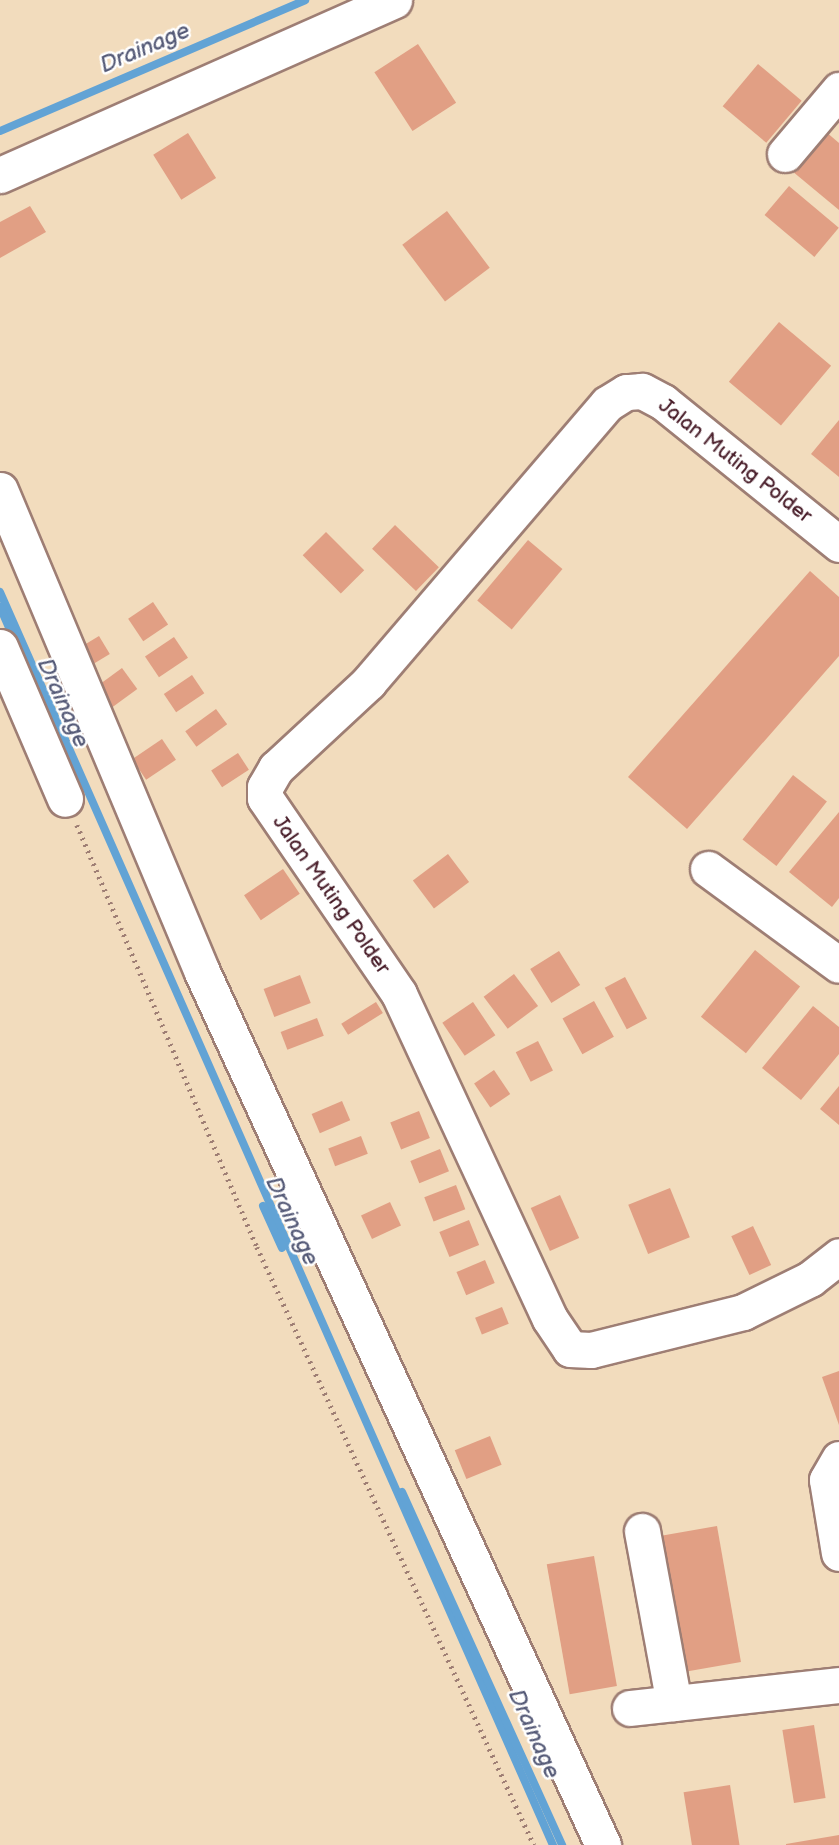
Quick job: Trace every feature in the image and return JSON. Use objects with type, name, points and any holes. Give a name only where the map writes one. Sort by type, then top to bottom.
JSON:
[{"type":"street","points":[[0,175],[394,0]]},
{"type":"street","points":[[785,154],[839,90]]},
{"type":"street","name":"Jalan Muting Polder","points":[[839,544],[663,402],[642,391],[626,392],[607,404],[369,682],[276,768],[265,787],[265,798],[399,994],[550,1319],[570,1349],[591,1350],[743,1312],[810,1279],[839,1255]]},
{"type":"street","points":[[0,490],[202,972],[603,1845]]},
{"type":"street","points":[[0,647],[65,799]]},
{"type":"street","points":[[708,869],[839,965]]},
{"type":"street","points":[[839,1459],[827,1480],[839,1553]]},
{"type":"street","points":[[642,1531],[674,1703]]},
{"type":"street","points":[[630,1708],[839,1685]]},
{"type":"path","points":[[65,799],[257,1247],[534,1845]]},
{"type":"building","points":[[418,44],[456,103],[413,131],[374,72]]},
{"type":"building","points":[[758,64],[802,101],[766,143],[723,106]]},
{"type":"building","points":[[825,131],[839,143],[839,210],[792,171]]},
{"type":"building","points":[[188,133],[216,178],[181,200],[153,155]]},
{"type":"building","points":[[789,186],[839,228],[814,257],[765,215]]},
{"type":"building","points":[[30,206],[46,232],[0,258],[0,222]]},
{"type":"building","points":[[447,211],[490,268],[445,301],[402,245]]},
{"type":"building","points":[[779,322],[831,366],[781,425],[729,382]]},
{"type":"building","points":[[839,420],[839,477],[811,454]]},
{"type":"building","points":[[395,525],[439,567],[416,591],[372,549]]},
{"type":"building","points":[[326,532],[364,570],[341,594],[303,555]]},
{"type":"building","points":[[528,540],[562,569],[512,629],[477,601]]},
{"type":"building","points":[[810,571],[839,597],[839,656],[687,829],[628,777]]},
{"type":"building","points":[[153,602],[168,624],[143,641],[128,619]]},
{"type":"building","points":[[99,636],[110,654],[84,669],[73,651]]},
{"type":"building","points":[[174,637],[188,658],[159,677],[145,657]]},
{"type":"building","points":[[122,668],[137,689],[108,710],[93,689]]},
{"type":"building","points":[[192,675],[204,693],[176,712],[164,694]]},
{"type":"building","points":[[216,709],[227,724],[196,747],[185,731]]},
{"type":"building","points":[[162,739],[176,760],[146,780],[132,759]]},
{"type":"building","points":[[238,753],[249,770],[222,787],[211,770]]},
{"type":"building","points":[[793,775],[827,801],[776,866],[743,840]]},
{"type":"building","points":[[839,812],[839,898],[832,907],[789,872]]},
{"type":"building","points":[[448,854],[469,882],[434,908],[413,880]]},
{"type":"building","points":[[283,869],[300,894],[261,920],[244,895]]},
{"type":"building","points":[[755,950],[800,987],[746,1053],[701,1017]]},
{"type":"building","points":[[559,951],[580,985],[551,1003],[530,969]]},
{"type":"building","points":[[514,974],[538,1006],[508,1029],[484,997]]},
{"type":"building","points":[[300,975],[311,1003],[274,1017],[264,989]]},
{"type":"building","points":[[625,977],[647,1018],[627,1029],[605,988]]},
{"type":"building","points":[[594,1001],[614,1037],[582,1054],[563,1018]]},
{"type":"building","points":[[376,1002],[383,1013],[348,1035],[341,1024]]},
{"type":"building","points":[[473,1002],[495,1035],[465,1056],[442,1023]]},
{"type":"building","points":[[813,1006],[839,1027],[839,1054],[801,1100],[762,1068]]},
{"type":"building","points":[[317,1018],[324,1036],[287,1050],[281,1032]]},
{"type":"building","points":[[538,1041],[553,1070],[531,1082],[516,1052]]},
{"type":"building","points":[[494,1070],[510,1094],[490,1107],[474,1083]]},
{"type":"building","points":[[839,1086],[839,1125],[820,1109]]},
{"type":"building","points":[[342,1101],[350,1120],[320,1133],[312,1114]]},
{"type":"building","points":[[419,1111],[430,1138],[401,1150],[390,1123]]},
{"type":"building","points":[[361,1136],[368,1154],[335,1166],[328,1149]]},
{"type":"building","points":[[440,1149],[449,1171],[419,1183],[410,1161]]},
{"type":"building","points":[[456,1185],[465,1209],[434,1221],[424,1197]]},
{"type":"building","points":[[670,1188],[690,1237],[648,1254],[628,1205]]},
{"type":"building","points":[[560,1195],[579,1238],[550,1251],[531,1208]]},
{"type":"building","points":[[390,1202],[401,1226],[372,1239],[361,1216]]},
{"type":"building","points":[[469,1220],[479,1245],[449,1257],[439,1232]]},
{"type":"building","points":[[753,1226],[771,1265],[749,1275],[731,1236]]},
{"type":"building","points":[[485,1260],[495,1283],[466,1295],[456,1272]]},
{"type":"building","points":[[502,1307],[509,1324],[482,1335],[475,1318]]},
{"type":"building","points":[[839,1371],[839,1425],[822,1377]]},
{"type":"building","points":[[490,1436],[502,1465],[466,1479],[455,1450]]},
{"type":"building","points":[[717,1526],[741,1662],[681,1672],[657,1537]]},
{"type":"building","points":[[594,1556],[617,1686],[570,1694],[547,1564]]},
{"type":"building","points":[[814,1725],[826,1798],[794,1803],[782,1730]]},
{"type":"building","points":[[730,1785],[740,1845],[692,1845],[684,1792]]},
{"type":"building","points":[[839,1835],[839,1845],[786,1845],[786,1844]]},
{"type":"waterway","name":"Drainage","points":[[0,131],[305,0]]},
{"type":"waterway","points":[[0,592],[553,1845]]},
{"type":"waterway","name":"Drainage","points":[[0,607],[17,646]]},
{"type":"waterway","name":"Drainage","points":[[263,1206],[282,1248]]},
{"type":"waterway","name":"Drainage","points":[[402,1492],[562,1845]]}]
